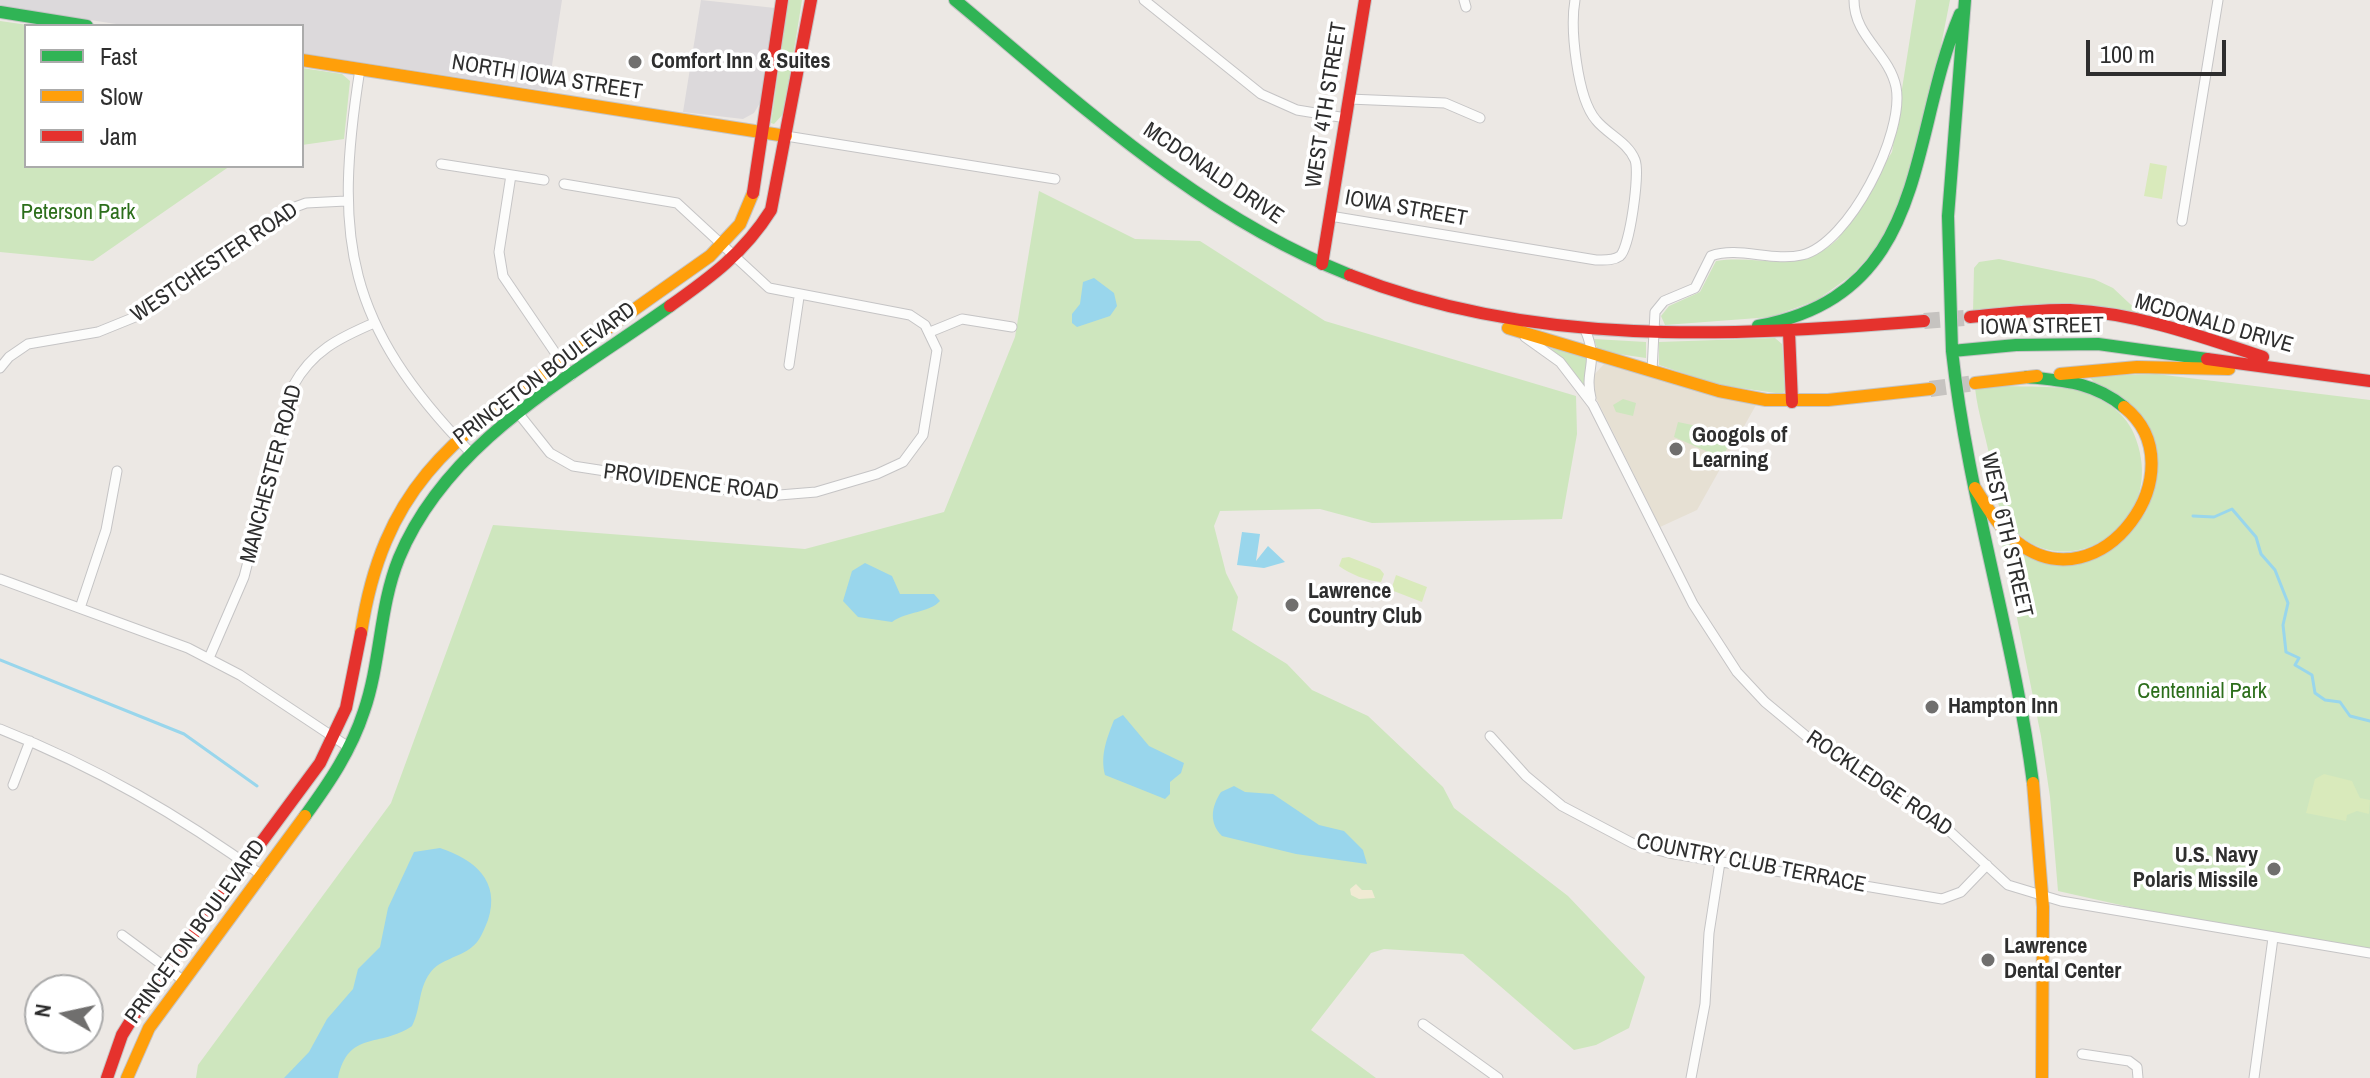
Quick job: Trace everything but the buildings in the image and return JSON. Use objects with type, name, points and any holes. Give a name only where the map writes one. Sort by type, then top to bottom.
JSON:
[{"type":"main road","name":"PRINCETON BOULEVARD","points":[[107,1078],[130,1021],[310,780],[333,739],[348,703],[370,586],[384,544],[414,488],[456,438],[722,245],[740,224],[753,199],[782,0]]},
{"type":"main road","name":"PRINCETON BOULEVARD","points":[[127,1078],[142,1040],[325,791],[350,748],[369,696],[387,596],[399,557],[423,509],[470,452],[518,413],[735,258],[771,210],[811,0]]},
{"type":"main road","name":"MCDONALD DRIVE","points":[[955,0],[1195,191],[1269,238],[1322,264],[1403,296],[1734,394],[1792,402],[1930,389]]},
{"type":"main road","name":"WEST 4TH STREET","points":[[1322,264],[1365,0]]},
{"type":"main road","points":[[1717,333],[1769,324],[1816,308],[1848,286],[1878,259],[1898,227],[1914,189],[1945,44],[1965,3]]},
{"type":"main road","name":"WEST 6TH STREET","points":[[1965,3],[1948,216],[1952,351],[1960,421],[2023,715],[2037,808],[2044,897],[2046,983],[2042,1078]]},
{"type":"main road","points":[[0,12],[75,24]]},
{"type":"main road","name":"NORTH IOWA STREET","points":[[304,60],[786,136]]},
{"type":"main road","name":"MCDONALD DRIVE","points":[[1970,317],[2053,310],[2092,313],[2204,338],[2306,371]]},
{"type":"main road","name":"MCDONALD DRIVE","points":[[1484,319],[1586,332],[1653,335],[1789,332],[1924,321]]},
{"type":"main road","points":[[1789,332],[1792,402]]},
{"type":"main road","name":"IOWA STREET","points":[[1952,351],[2016,345],[2098,344],[2370,381]]},
{"type":"main road","name":"MCDONALD DRIVE","points":[[1975,383],[2137,367],[2306,371]]},
{"type":"main road","points":[[1975,488],[1999,524],[2017,542],[2035,552],[2060,557],[2089,554],[2114,542],[2132,526],[2147,500],[2153,473],[2149,448],[2138,422],[2127,409],[2104,391],[2090,386],[2027,377]]},
{"type":"street","points":[[1144,0],[1261,94],[1297,110],[1346,118]]},
{"type":"street","name":"IOWA STREET","points":[[1330,216],[1549,253],[1605,260],[1618,257],[1628,242],[1636,165],[1628,149],[1596,120],[1586,105],[1581,85],[1575,0]]},
{"type":"street","points":[[1652,371],[1653,335],[1659,306],[1695,288],[1711,256],[1795,257],[1821,247],[1838,230],[1878,167],[1890,139],[1896,85],[1861,30],[1854,0]]},
{"type":"street","points":[[2182,221],[2218,0]]},
{"type":"street","points":[[360,69],[349,139],[346,201],[356,272],[374,323],[411,388],[470,452]]},
{"type":"street","points":[[1349,99],[1445,103],[1480,118]]},
{"type":"street","points":[[786,136],[1055,179]]},
{"type":"street","points":[[441,164],[544,180]]},
{"type":"street","points":[[511,175],[499,252],[503,276],[571,376]]},
{"type":"street","points":[[564,184],[677,203],[769,288],[799,297],[898,312],[919,320],[930,332],[962,319],[1012,327]]},
{"type":"street","name":"WESTCHESTER ROAD","points":[[0,368],[9,357],[28,344],[98,332],[145,313],[287,210],[306,203],[346,201]]},
{"type":"street","points":[[789,365],[799,297]]},
{"type":"street","name":"MANCHESTER ROAD","points":[[209,658],[244,577],[293,386],[309,362],[325,347],[374,323]]},
{"type":"street","name":"PROVIDENCE ROAD","points":[[507,399],[550,453],[587,470],[749,495],[816,492],[893,469],[918,445],[926,425],[937,360],[930,332]]},
{"type":"street","points":[[1518,332],[1560,362],[1593,405]]},
{"type":"street","points":[[1586,332],[1595,354],[1589,378],[1593,405]]},
{"type":"street","name":"ROCKLEDGE ROAD","points":[[1593,405],[1695,608],[1730,664],[1765,702],[1806,736],[1943,825],[2008,885],[2044,897],[2370,953]]},
{"type":"street","points":[[80,608],[106,530],[117,471]]},
{"type":"street","points":[[0,579],[209,658],[350,748]]},
{"type":"street","points":[[0,729],[140,793],[263,876]]},
{"type":"street","name":"COUNTRY CLUB TERRACE","points":[[1490,736],[1542,791],[1583,820],[1634,844],[1720,862],[1942,899],[1961,892],[1987,865]]},
{"type":"street","points":[[13,785],[30,741]]},
{"type":"street","points":[[1691,1078],[1705,1004],[1709,933],[1720,862]]},
{"type":"street","points":[[122,935],[184,981]]},
{"type":"street","points":[[2254,1078],[2273,938]]},
{"type":"street","points":[[1423,1024],[1498,1078]]},
{"type":"street","points":[[2082,1054],[2129,1061],[2137,1067],[2138,1078]]},
{"type":"shaded area","points":[[0,0],[562,0],[548,91],[304,53],[304,24],[116,24],[0,6]]},
{"type":"shaded area","points":[[701,0],[775,8],[760,103],[754,113],[743,119],[683,112]]},
{"type":"shaded area","name":"Googols of Learning","points":[[1604,364],[1756,405],[1697,510],[1660,527],[1596,398],[1593,376]]},
{"type":"green space","points":[[788,0],[802,0],[784,113],[774,124],[771,123]]},
{"type":"green space","points":[[1916,0],[1950,0],[1919,157],[1882,242],[1852,275],[1817,300],[1771,317],[1665,325],[1661,316],[1669,306],[1700,292],[1716,261],[1794,261],[1823,251],[1838,239],[1892,152]]},
{"type":"green space","name":"Peterson Park","points":[[0,21],[24,24],[24,168],[227,168],[93,261],[0,252]]},
{"type":"green space","points":[[304,68],[342,74],[350,81],[344,139],[304,145]]},
{"type":"green space","points":[[2150,163],[2167,166],[2162,199],[2144,196]]},
{"type":"green space","name":"Lawrence Country Club","points":[[1039,191],[1135,239],[1200,241],[1325,321],[1576,396],[1577,434],[1562,519],[1372,523],[1320,509],[1220,511],[1214,526],[1226,573],[1238,597],[1232,630],[1287,664],[1312,690],[1368,716],[1443,787],[1454,808],[1568,896],[1645,977],[1629,1028],[1596,1045],[1574,1050],[1463,954],[1384,949],[1371,953],[1311,1030],[1376,1078],[196,1078],[198,1065],[391,803],[493,525],[805,549],[944,512],[1015,337]]},
{"type":"green space","points":[[1999,259],[2094,279],[2113,288],[2144,317],[1973,313],[1974,268],[1979,262]]},
{"type":"green space","points":[[1775,338],[1782,344],[1786,387],[1783,394],[1719,385],[1659,365],[1659,342]]},
{"type":"green space","points":[[1594,339],[1646,342],[1646,358],[1598,351]]},
{"type":"green space","points":[[1550,348],[1588,356],[1584,386]]},
{"type":"green space","name":"Centennial Park","points":[[2156,374],[2370,400],[2370,950],[2165,915],[2058,891],[2041,736],[2000,534],[2071,563],[2146,512],[2156,482],[2151,438],[2088,376]]},
{"type":"green space","points":[[2005,386],[2081,391],[2109,404],[2129,425],[2142,469],[2137,500],[2122,525],[2100,542],[2074,551],[2047,550],[2022,537],[2002,512],[1994,490],[1975,388]]},
{"type":"green space","points":[[1623,399],[1636,403],[1633,416],[1616,412],[1613,405]]},
{"type":"green space","points":[[1678,422],[1735,434],[1722,458],[1674,437]]},
{"type":"green space","points":[[1349,557],[1380,569],[1384,574],[1381,582],[1359,577],[1339,566],[1342,558]]},
{"type":"green space","points":[[1396,575],[1427,587],[1422,602],[1391,590]]},
{"type":"green space","points":[[2324,774],[2352,781],[2360,798],[2370,800],[2369,814],[2357,811],[2347,815],[2346,821],[2306,813],[2315,779]]},
{"type":"sand","points":[[1356,884],[1362,890],[1372,890],[1375,898],[1359,899],[1351,895],[1350,889]]},
{"type":"water","points":[[1094,278],[1114,293],[1117,306],[1110,316],[1077,327],[1072,323],[1072,314],[1080,304],[1083,282]]},
{"type":"water","points":[[1242,532],[1260,534],[1256,561],[1268,546],[1285,562],[1264,568],[1237,565]]},
{"type":"water","points":[[865,563],[892,576],[900,594],[934,594],[940,601],[930,608],[892,622],[858,617],[843,601],[852,571]]},
{"type":"water","points":[[1123,715],[1149,746],[1184,763],[1181,773],[1170,782],[1170,794],[1165,799],[1105,775],[1103,760],[1107,740],[1114,720]]},
{"type":"water","points":[[1234,786],[1245,792],[1273,794],[1319,825],[1344,831],[1363,850],[1367,864],[1296,854],[1222,836],[1213,820],[1213,809],[1221,792]]},
{"type":"water","points":[[440,848],[474,865],[487,883],[491,906],[480,938],[467,951],[430,973],[423,986],[412,1026],[400,1033],[357,1046],[343,1063],[338,1078],[284,1078],[309,1052],[327,1019],[353,989],[358,969],[380,947],[388,908],[414,852]]},
{"type":"waterway","points":[[2193,516],[2214,517],[2232,509],[2256,537],[2261,554],[2275,570],[2288,603],[2283,625],[2286,652],[2299,658],[2295,665],[2312,675],[2315,693],[2325,700],[2340,702],[2350,716],[2370,721]]},
{"type":"waterway","points":[[0,660],[184,734],[257,786]]},
{"type":"tunnel","points":[[1924,321],[1965,318]]},
{"type":"tunnel","points":[[1930,389],[1975,383]]},
{"type":"traffic: fast","points":[[955,0],[1094,116],[1191,189],[1295,250],[1350,275]]},
{"type":"traffic: fast","points":[[1965,0],[1948,216],[1952,351],[2016,345],[2098,344],[2207,359]]},
{"type":"traffic: fast","points":[[0,12],[75,24]]},
{"type":"traffic: fast","points":[[1758,326],[1814,309],[1855,281],[1884,246],[1904,205],[1943,62],[1960,14]]},
{"type":"traffic: fast","points":[[305,816],[339,766],[359,726],[370,692],[392,577],[421,516],[448,479],[480,445],[516,414],[670,306]]},
{"type":"traffic: fast","points":[[1952,351],[1969,460],[2015,674],[2033,783]]},
{"type":"traffic: fast","points":[[2027,377],[2090,388],[2124,407]]},
{"type":"traffic: slow","points":[[304,60],[786,136]]},
{"type":"traffic: slow","points":[[361,633],[371,583],[386,541],[404,505],[427,473],[454,444],[520,390],[710,256],[740,224],[753,193]]},
{"type":"traffic: slow","points":[[1508,328],[1719,391],[1766,400],[1828,400],[1930,389]]},
{"type":"traffic: slow","points":[[2060,374],[2137,367],[2229,369]]},
{"type":"traffic: slow","points":[[1975,383],[2037,376]]},
{"type":"traffic: slow","points":[[1975,488],[1994,517],[2017,542],[2049,558],[2080,557],[2108,544],[2131,522],[2146,494],[2152,463],[2145,433],[2124,407]]},
{"type":"traffic: slow","points":[[2033,783],[2043,907],[2042,1078]]},
{"type":"traffic: slow","points":[[127,1078],[149,1028],[305,816]]},
{"type":"traffic: jam","points":[[753,193],[782,0]]},
{"type":"traffic: jam","points":[[670,306],[738,252],[771,210],[811,0]]},
{"type":"traffic: jam","points":[[1322,264],[1365,0]]},
{"type":"traffic: jam","points":[[1350,275],[1420,299],[1490,315],[1562,326],[1706,332],[1924,321]]},
{"type":"traffic: jam","points":[[1970,317],[2045,310],[2095,312],[2168,327],[2263,357]]},
{"type":"traffic: jam","points":[[1789,332],[1792,402]]},
{"type":"traffic: jam","points":[[2207,359],[2370,381]]},
{"type":"traffic: jam","points":[[107,1078],[122,1035],[138,1009],[320,763],[346,708],[361,633]]},
{"type":"place","name":"Comfort Inn & Suites","points":[[635,62]]},
{"type":"place","name":"Googols of Learning","points":[[1676,449]]},
{"type":"place","name":"Lawrence Country Club","points":[[1292,605]]},
{"type":"place","name":"Hampton Inn","points":[[1932,707]]},
{"type":"place","name":"U.S. Navy Polaris Missile","points":[[2274,869]]},
{"type":"place","name":"Lawrence Dental Center","points":[[1988,960]]}]
